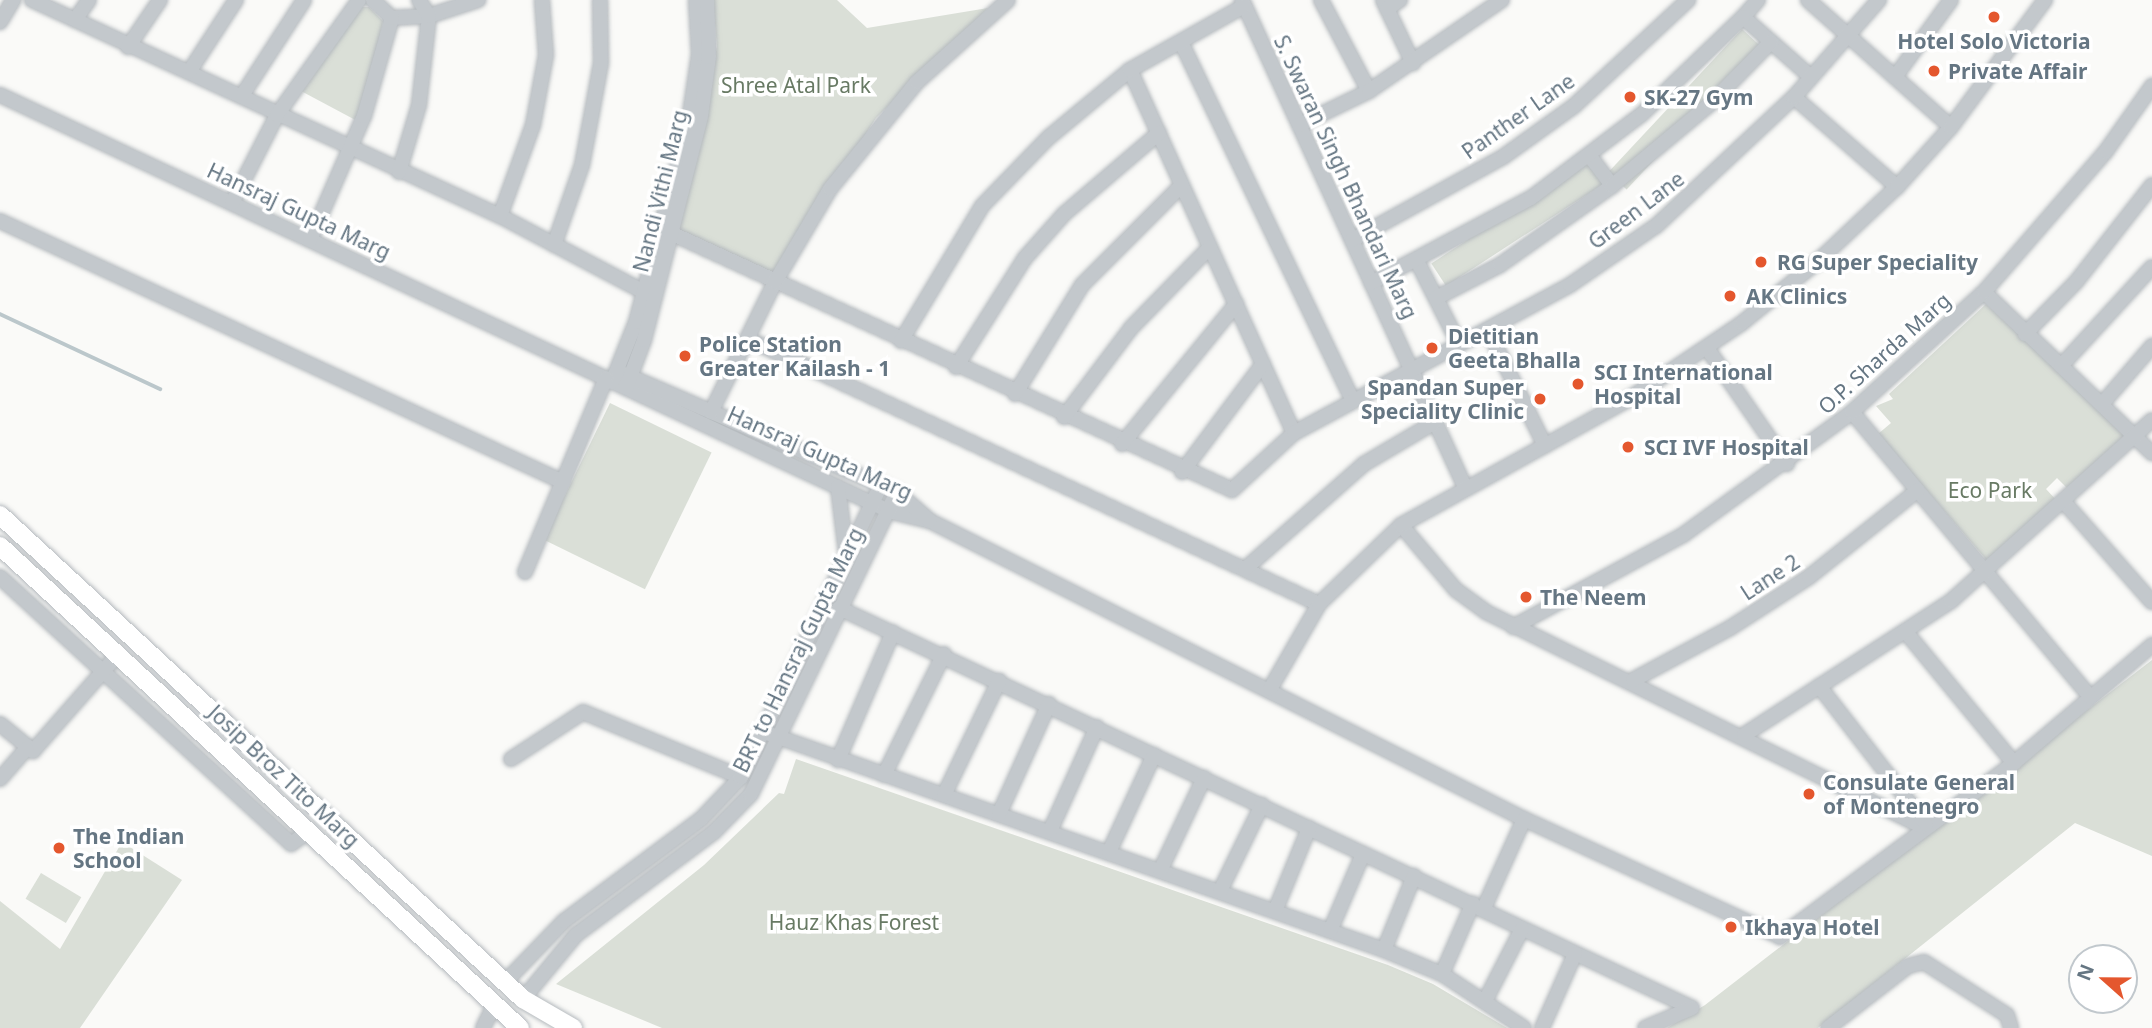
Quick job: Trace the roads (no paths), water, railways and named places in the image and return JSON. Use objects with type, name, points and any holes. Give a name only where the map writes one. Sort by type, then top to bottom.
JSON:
[{"type":"main road","name":"Josip Broz Tito Marg","points":[[0,515],[523,999],[573,1028]]},
{"type":"main road","name":"Josip Broz Tito Marg","points":[[0,546],[120,653],[494,1005],[511,1025]]},
{"type":"street","points":[[0,22],[13,0]]},
{"type":"street","points":[[32,0],[128,47],[243,94],[277,115],[500,216],[644,292]]},
{"type":"street","points":[[75,20],[89,0]]},
{"type":"street","points":[[128,47],[160,0]]},
{"type":"street","points":[[189,72],[236,0]]},
{"type":"street","points":[[243,94],[304,0]]},
{"type":"street","points":[[232,204],[277,115],[359,0]]},
{"type":"street","points":[[373,0],[392,18],[429,16],[478,0]]},
{"type":"street","points":[[399,172],[419,105],[429,16],[419,0]]},
{"type":"street","points":[[500,216],[533,124],[546,55],[542,0]]},
{"type":"street","points":[[554,245],[582,165],[592,112],[601,63],[600,0]]},
{"type":"street","name":"Nandi Vithi Marg","points":[[629,382],[696,86],[695,0]]},
{"type":"street","name":"Nandi Vithi Marg","points":[[525,572],[612,377],[665,231],[707,83],[707,0]]},
{"type":"street","points":[[711,412],[775,282],[830,189],[883,120],[1008,0]]},
{"type":"street","points":[[1321,0],[1369,91]]},
{"type":"street","points":[[1299,125],[1369,91],[1502,0]]},
{"type":"street","name":"Panther Lane","points":[[1352,240],[1503,157],[1574,106],[1688,0]]},
{"type":"street","points":[[1371,283],[1512,209],[1589,155],[1642,114],[1758,0]]},
{"type":"street","points":[[1808,0],[1951,127]]},
{"type":"street","name":"Green Lane","points":[[1182,472],[1231,490],[1294,433],[1352,399],[1570,285],[1656,226],[1794,97],[1879,0]]},
{"type":"street","points":[[1895,77],[1951,0]]},
{"type":"street","points":[[1270,689],[1320,604],[1401,524],[1465,486],[1545,446],[1707,348],[1804,273],[1897,187],[1951,127],[2045,0]]},
{"type":"street","points":[[901,341],[982,206],[1048,138],[1130,70],[1243,3]]},
{"type":"street","name":"S. Swaran Singh Bhandari Marg","points":[[1243,3],[1326,189],[1465,486]]},
{"type":"street","points":[[1390,3],[1413,63]]},
{"type":"street","points":[[1743,17],[1811,77]]},
{"type":"street","points":[[310,240],[350,149],[392,18]]},
{"type":"street","points":[[1181,42],[1352,399]]},
{"type":"street","points":[[1436,298],[1500,265],[1612,186],[1710,104],[1771,43]]},
{"type":"street","points":[[1130,70],[1294,433]]},
{"type":"street","name":"O.P. Sharda Marg","points":[[1513,627],[1684,535],[1787,464],[1852,412],[1984,292],[2106,151],[2152,86]]},
{"type":"street","name":"Hansraj Gupta Marg","points":[[0,95],[581,364],[711,412],[897,492],[930,521]]},
{"type":"street","points":[[1794,97],[1897,187]]},
{"type":"street","points":[[956,367],[1025,258],[1064,214],[1158,133]]},
{"type":"street","points":[[1589,155],[1612,186]]},
{"type":"street","points":[[1015,394],[1082,285],[1182,185]]},
{"type":"street","points":[[2025,334],[2076,282],[2152,185]]},
{"type":"street","points":[[0,221],[563,482]]},
{"type":"street","points":[[665,231],[1182,472],[1263,364]]},
{"type":"street","points":[[1064,417],[1131,328],[1210,247]]},
{"type":"street","points":[[1417,261],[1459,344]]},
{"type":"street","points":[[2061,366],[2152,267]]},
{"type":"street","points":[[1984,292],[2152,453]]},
{"type":"street","points":[[1122,444],[1236,304]]},
{"type":"street","points":[[1488,330],[1545,446]]},
{"type":"street","points":[[748,339],[1320,604]]},
{"type":"street","points":[[2102,404],[2152,346]]},
{"type":"street","points":[[1707,348],[1787,464]]},
{"type":"street","name":"Hansraj Gupta Marg","points":[[629,382],[889,511],[930,521],[1270,689],[1524,819],[1780,937],[1924,826]]},
{"type":"street","points":[[1852,412],[2090,697]]},
{"type":"street","points":[[1744,735],[1905,631],[1987,572],[2136,438],[2152,420]]},
{"type":"street","points":[[1245,569],[1364,464],[1435,422]]},
{"type":"street","name":"BRT to Hansraj Gupta Marg","points":[[506,981],[564,921],[716,804],[741,777],[881,485]]},
{"type":"street","points":[[838,487],[846,557]]},
{"type":"street","name":"Lane 2","points":[[1633,680],[1730,628],[1809,577],[1918,490]]},
{"type":"street","name":"BRT to Hansraj Gupta Marg","points":[[523,999],[576,935],[730,817],[751,794],[897,492]]},
{"type":"street","points":[[2064,502],[2152,602]]},
{"type":"street","points":[[1401,524],[1466,600],[1513,627],[1633,680],[1924,826]]},
{"type":"street","points":[[0,577],[291,844],[309,831]]},
{"type":"street","points":[[839,608],[944,654],[1692,1008],[1645,1028]]},
{"type":"street","points":[[1905,631],[2014,763]]},
{"type":"street","points":[[838,760],[893,632]]},
{"type":"street","points":[[1924,826],[2014,763],[2152,645]]},
{"type":"street","points":[[0,724],[26,749],[33,751],[120,653]]},
{"type":"street","points":[[884,775],[944,654]]},
{"type":"street","points":[[944,796],[999,681]]},
{"type":"street","points":[[1819,686],[1924,826]]},
{"type":"street","points":[[999,814],[1049,704]]},
{"type":"street","points":[[511,759],[583,712],[741,777]]},
{"type":"street","points":[[1049,831],[1097,727]]},
{"type":"street","points":[[761,731],[776,739],[1049,831],[1384,950],[1442,974],[1524,1028]]},
{"type":"street","points":[[0,779],[26,749]]},
{"type":"street","points":[[1109,852],[1154,755]]},
{"type":"street","points":[[1160,871],[1204,778]]},
{"type":"street","points":[[716,804],[730,817]]},
{"type":"street","points":[[1220,891],[1262,805]]},
{"type":"street","points":[[1442,974],[1524,819]]},
{"type":"street","points":[[1275,911],[1309,828]]},
{"type":"street","points":[[1330,930],[1363,853]]},
{"type":"street","points":[[1384,950],[1414,876]]},
{"type":"street","points":[[1485,1001],[1522,929]]},
{"type":"street","points":[[1542,1028],[1575,954]]},
{"type":"street","points":[[1828,1028],[1908,966],[1924,962],[2007,1015],[2011,1028]]},
{"type":"street","points":[[483,1028],[494,1005]]},
{"type":"waterway","points":[[0,314],[160,389]]},
{"type":"place","name":"Hotel Solo Victoria","points":[[1994,17]]},
{"type":"place","name":"Private Affair","points":[[1934,71]]},
{"type":"place","name":"SK-27 Gym","points":[[1630,97]]},
{"type":"place","name":"RG Super Speciality","points":[[1761,262]]},
{"type":"place","name":"AK Clinics","points":[[1730,296]]},
{"type":"place","name":"Dietitian Geeta Bhalla","points":[[1432,348]]},
{"type":"place","name":"Police Station Greater Kailash - 1","points":[[685,356]]},
{"type":"place","name":"SCI International Hospital","points":[[1578,384]]},
{"type":"place","name":"Spandan Super Speciality Clinic","points":[[1540,399]]},
{"type":"place","name":"SCI IVF Hospital","points":[[1628,447]]},
{"type":"place","name":"The Neem","points":[[1526,597]]},
{"type":"place","name":"Consulate General of Montenegro","points":[[1809,794]]},
{"type":"place","name":"The Indian School","points":[[59,848]]},
{"type":"place","name":"Ikhaya Hotel","points":[[1731,927]]},
{"type":"park label","name":"Shree Atal Park","points":[[796,85]]},
{"type":"park label","name":"Eco Park","points":[[1990,490]]},
{"type":"park label","name":"Hauz Khas Forest","points":[[854,922]]}]
